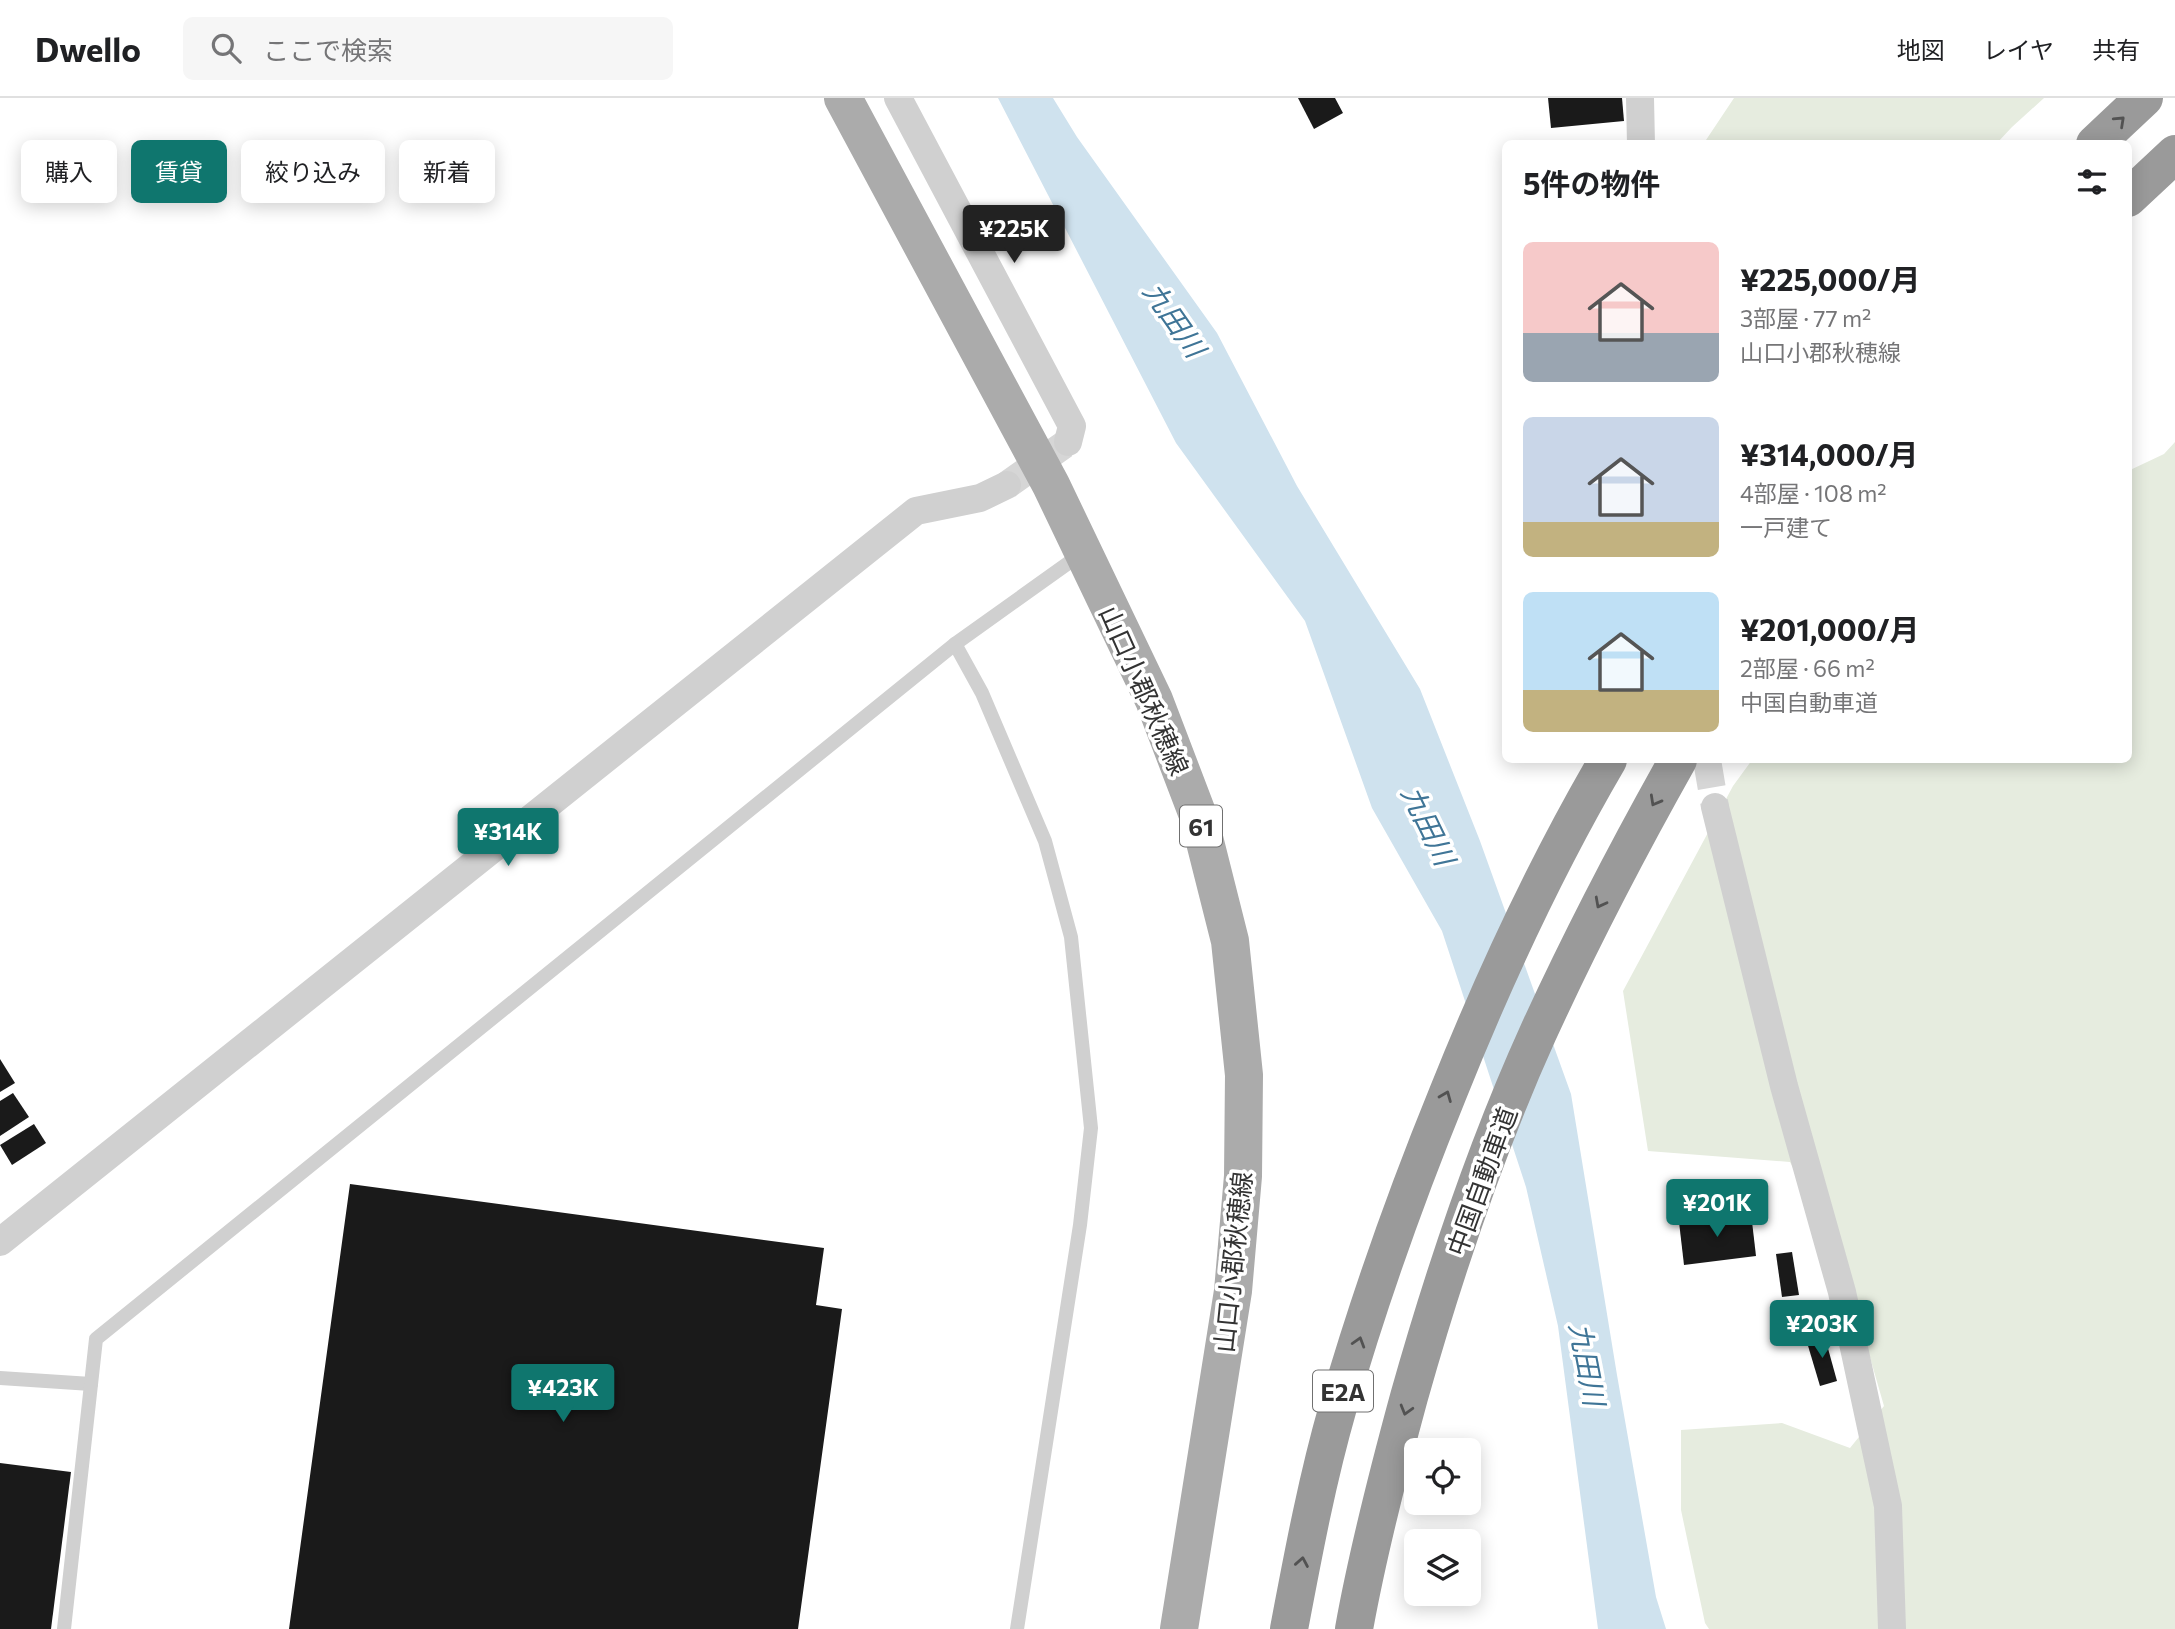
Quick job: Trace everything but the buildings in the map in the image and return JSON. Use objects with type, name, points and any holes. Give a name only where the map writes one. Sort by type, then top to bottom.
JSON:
[{"type":"highway","points":[[2099,140],[2144,98]]},
{"type":"highway","points":[[2132,194],[2175,154]]},
{"type":"highway","name":"E2A","points":[[1289,1629],[1305,1543],[1338,1409],[1379,1275],[1421,1159],[1512,943],[1606,763]]},
{"type":"highway","name":"中国自動車道","points":[[1354,1629],[1391,1465],[1427,1333],[1488,1155],[1537,1035],[1591,921],[1676,763]]},
{"type":"main road","name":"山口小郡秋穂線","points":[[843,98],[1051,485],[1154,700],[1199,818],[1230,942],[1244,1075],[1243,1176],[1233,1291],[1179,1629]]},
{"type":"street","points":[[898,98],[1072,426],[1068,442]]},
{"type":"street","points":[[1640,98],[1641,140]]},
{"type":"street","points":[[0,1242],[916,511],[980,498],[1007,485]]},
{"type":"street","points":[[1715,807],[1784,1086],[1842,1292],[1888,1506],[1892,1629]]},
{"type":"lane","points":[[64,1629],[96,1339],[955,644],[1083,553]]},
{"type":"lane","points":[[955,644],[982,693],[1045,841],[1071,937],[1091,1128],[1080,1225],[1017,1629]]},
{"type":"lane","points":[[0,1378],[91,1384]]},
{"type":"shaded area","points":[[1734,98],[2044,98],[2000,140],[1706,140]]},
{"type":"shaded area","points":[[2175,442],[2175,1629],[1709,1629],[1705,1623],[1681,1510],[1681,1430],[1782,1423],[1850,1448],[1884,1406],[1844,1267],[1790,1162],[1648,1151],[1623,991],[1733,786],[1750,763],[2132,763],[2132,469],[2164,454]]},
{"type":"water","name":"九田川","points":[[998,98],[1053,98],[1077,137],[1217,333],[1297,486],[1420,689],[1480,841],[1571,1094],[1656,1597],[1666,1629],[1598,1629],[1558,1326],[1526,1187],[1442,931],[1372,808],[1305,621],[1176,443]]},
{"type":"tunnel","points":[[1007,485],[1068,442]]},
{"type":"tunnel","points":[[1708,763],[1715,807]]}]
